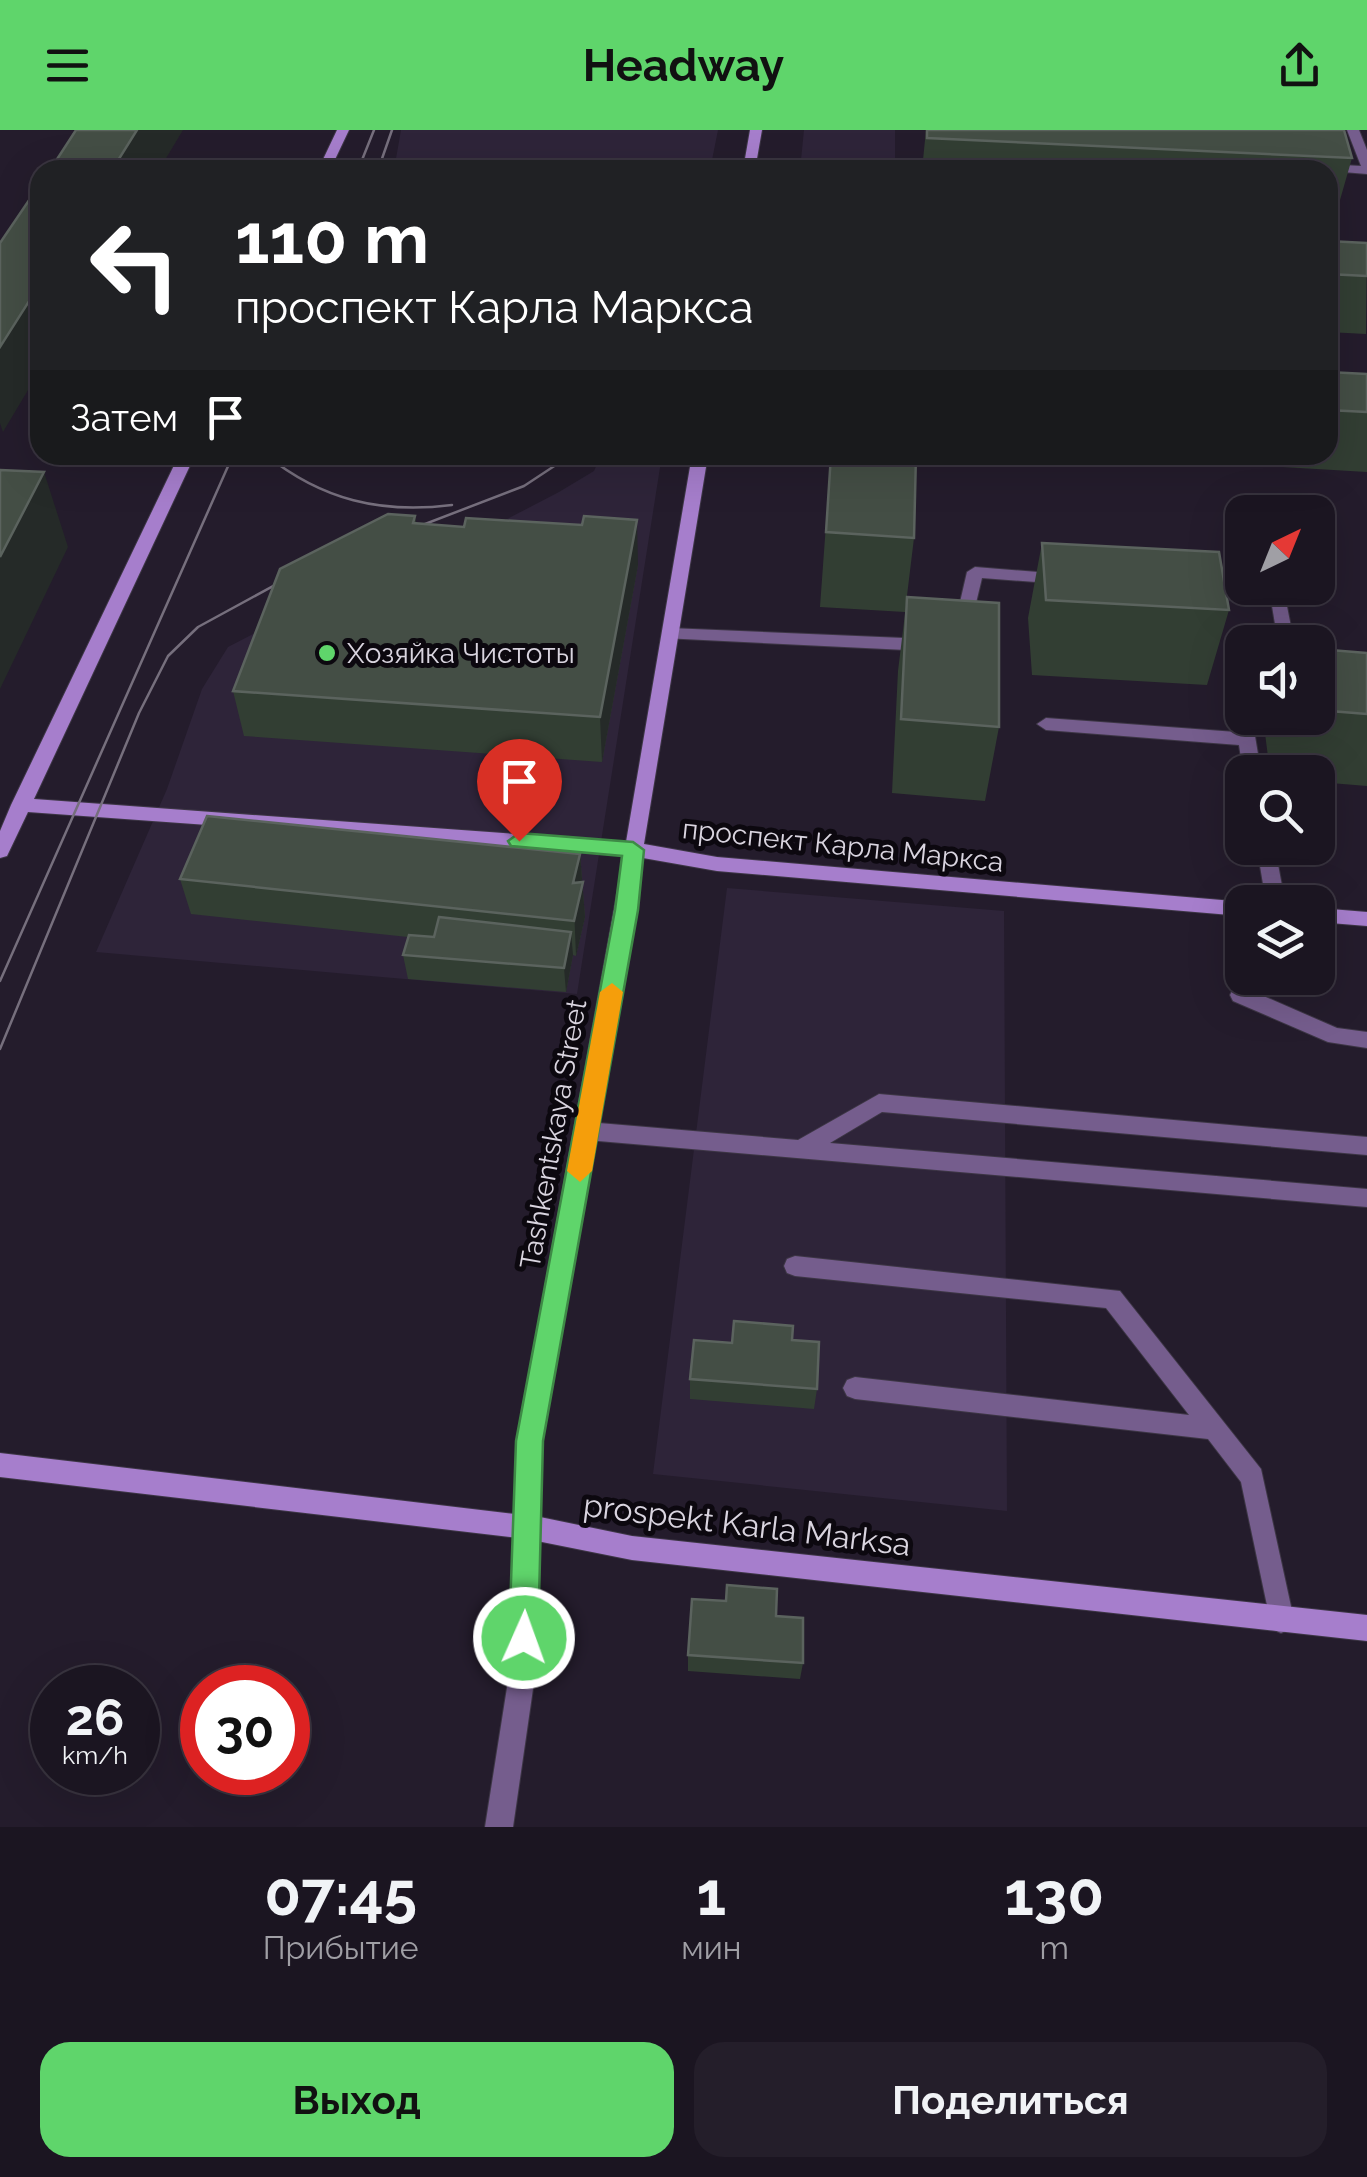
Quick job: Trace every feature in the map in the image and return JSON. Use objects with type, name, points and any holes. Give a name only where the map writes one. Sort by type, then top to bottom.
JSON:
[{"type":"main road","points":[[329,160],[344,130]]},
{"type":"main road","points":[[751,160],[756,130]]},
{"type":"main road","points":[[0,851],[182,465]]},
{"type":"main road","name":"Tashkentskaya Street","points":[[527,1527],[530,1441],[587,1131],[698,465]]},
{"type":"main road","name":"проспект Карла Маркса","points":[[20,805],[633,850],[717,864],[1225,908]]},
{"type":"main road","points":[[1335,916],[1367,918]]},
{"type":"main road","name":"prospekt Karla Marksa","points":[[0,1465],[527,1527],[632,1548],[1367,1628]]},
{"type":"street","points":[[1338,168],[1367,168],[1352,130]]},
{"type":"street","points":[[958,646],[975,572],[1088,581]]},
{"type":"street","points":[[1183,588],[1278,595],[1283,625]]},
{"type":"street","points":[[669,634],[938,645]]},
{"type":"street","points":[[1046,724],[1246,739]]},
{"type":"street","points":[[1246,735],[1249,755]]},
{"type":"street","points":[[1242,995],[1335,1036],[1367,1040]]},
{"type":"street","points":[[802,1149],[879,1103],[1367,1146]]},
{"type":"street","points":[[587,1131],[1367,1198]]},
{"type":"street","points":[[795,1266],[1112,1298],[1252,1477],[1281,1620]]},
{"type":"street","points":[[855,1388],[1215,1429]]},
{"type":"street","name":"Tashkentskaya Street","points":[[499,1827],[522,1675],[527,1527]]},
{"type":"shaded area","points":[[401,130],[718,130],[712,160],[396,160]]},
{"type":"shaded area","points":[[804,130],[895,130],[895,160],[801,160]]},
{"type":"shaded area","points":[[597,465],[660,465],[577,994],[96,952],[167,789],[202,689],[228,647],[296,612],[415,567],[594,471]]},
{"type":"shaded area","points":[[727,888],[1004,911],[1007,1511],[653,1474]]},
{"type":"building","points":[[76,130],[137,130],[118,160],[56,160]]},
{"type":"building","points":[[927,130],[1344,130],[1352,158],[927,138]]},
{"type":"building","points":[[30,199],[30,300],[0,347],[0,243]]},
{"type":"building","points":[[1338,242],[1367,243],[1367,276],[1338,275]]},
{"type":"building","points":[[1338,373],[1367,374],[1367,412],[1338,411]]},
{"type":"building","points":[[830,465],[916,465],[914,538],[826,532]]},
{"type":"building","points":[[0,470],[44,472],[0,557]]},
{"type":"building","points":[[388,514],[415,516],[413,523],[464,527],[466,518],[582,525],[584,516],[637,520],[600,717],[233,691],[280,569]]},
{"type":"building","points":[[1042,543],[1219,552],[1225,605],[1229,610],[1046,600]]},
{"type":"building","points":[[907,597],[999,603],[999,727],[901,719]]},
{"type":"building","points":[[1335,650],[1367,653],[1367,714],[1335,711]]},
{"type":"building","points":[[207,816],[580,854],[573,883],[583,882],[574,921],[180,879]]},
{"type":"building","points":[[439,917],[571,932],[564,968],[403,955],[409,935],[434,937]]},
{"type":"building","points":[[734,1321],[793,1326],[792,1340],[819,1342],[817,1389],[690,1379],[694,1340],[732,1343]]},
{"type":"building","points":[[727,1585],[777,1589],[776,1616],[803,1618],[803,1663],[688,1655],[692,1599],[726,1601]]},
{"type":"tram line","points":[[362,160],[374,130]]},
{"type":"tram line","points":[[382,160],[392,130]]},
{"type":"tram line","points":[[0,981],[229,465]]},
{"type":"tram line","points":[[280,465],[309,483],[353,500],[401,507],[452,505]]},
{"type":"tram line","points":[[399,534],[524,486],[556,465]]},
{"type":"tram line","points":[[0,1049],[139,713],[168,656],[198,627],[297,573]]},
{"type":"slow traffic","points":[[580,1171],[612,992]]},
{"type":"place","name":"Хозяйка Чистоты","points":[[327,653]]},
{"type":"route","points":[[519,841],[633,850],[626,910],[530,1441],[524,1638]]}]
